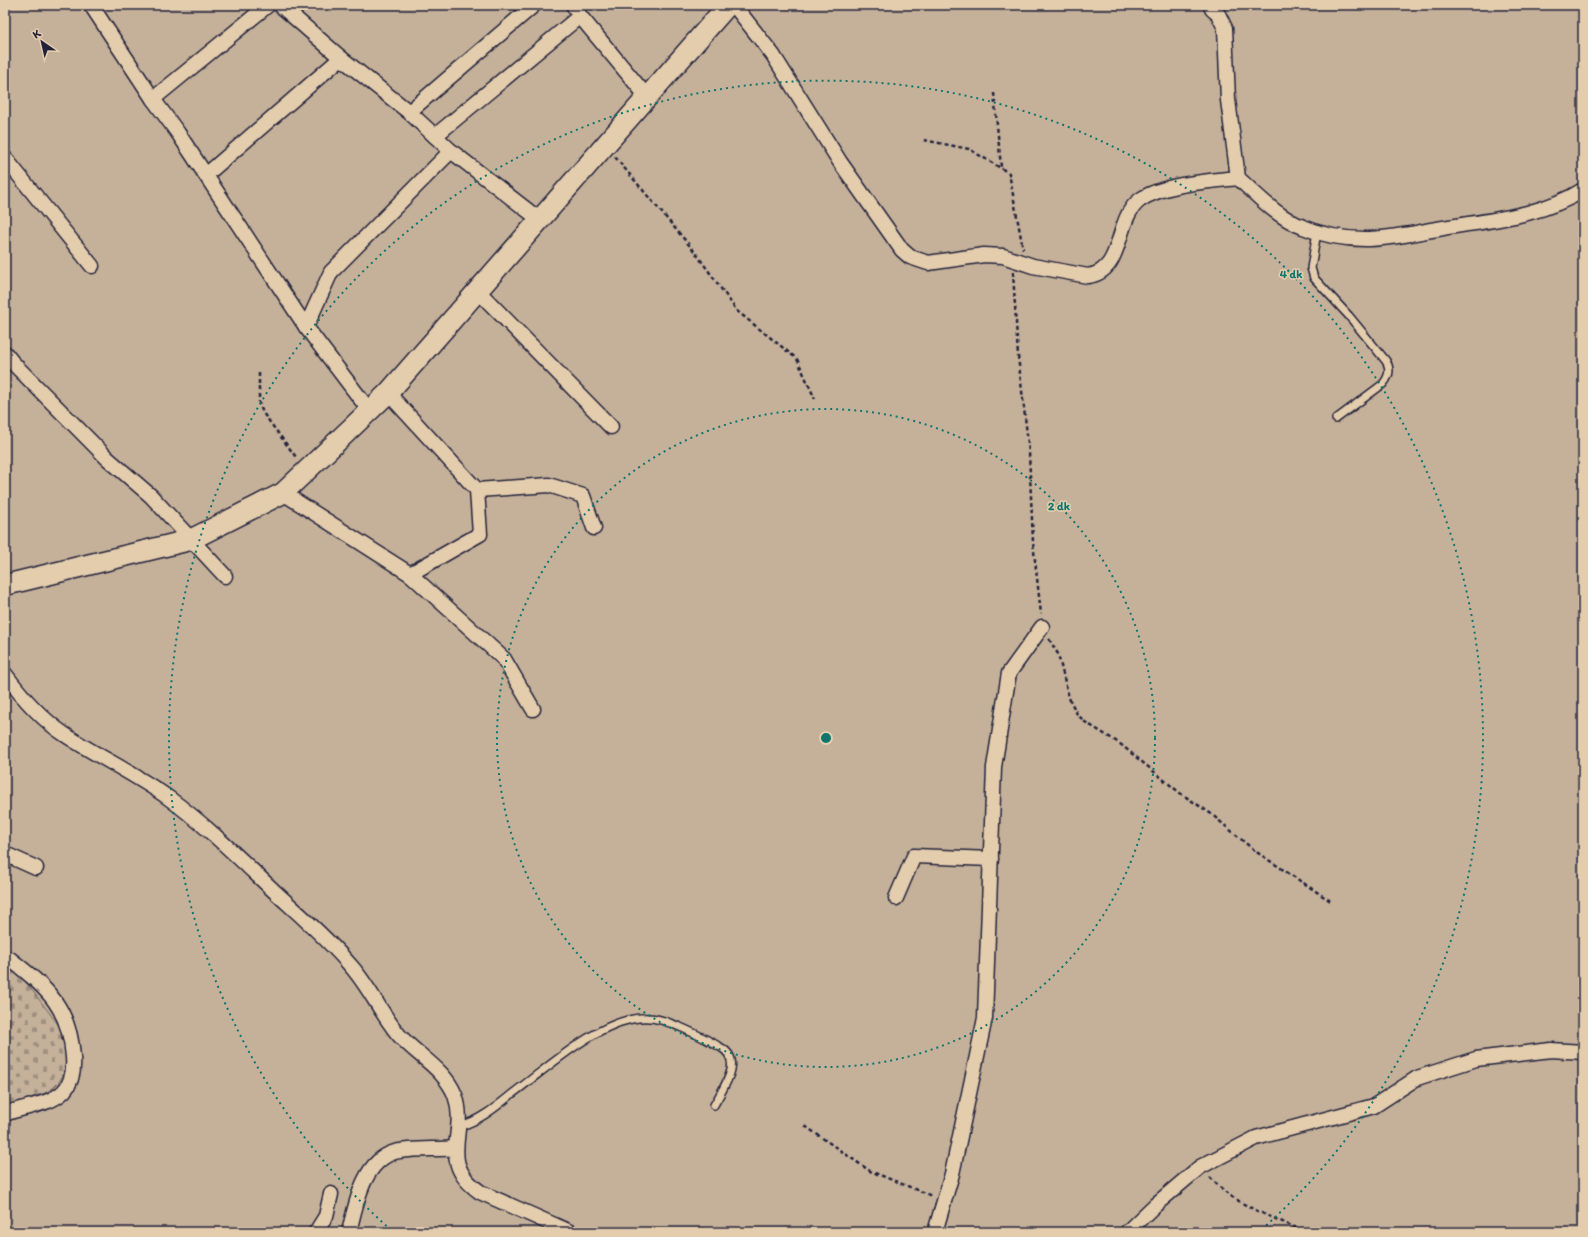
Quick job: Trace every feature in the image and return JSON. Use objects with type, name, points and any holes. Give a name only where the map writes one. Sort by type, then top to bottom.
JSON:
[{"type":"street","points":[[91,5],[153,99],[206,175],[306,327],[369,410]]},
{"type":"street","points":[[153,99],[268,5]]},
{"type":"street","points":[[280,5],[341,58],[409,112],[451,151],[540,220]]},
{"type":"street","points":[[409,112],[534,5]]},
{"type":"street","points":[[5,585],[190,540],[283,493],[388,393],[728,5]]},
{"type":"street","points":[[734,5],[773,55],[840,162],[902,250],[910,256],[928,263],[984,255],[1012,259],[1026,264],[1088,276],[1094,275],[1106,269],[1111,260],[1124,222],[1130,210],[1149,194],[1193,183],[1238,178]]},
{"type":"street","points":[[1212,9],[1223,20],[1225,28],[1228,100],[1238,178],[1282,216],[1303,227],[1317,232],[1355,239],[1391,237],[1523,213],[1552,206],[1583,190]]},
{"type":"street","points":[[435,136],[577,10],[648,98]]},
{"type":"street","points":[[206,175],[341,58]]},
{"type":"street","points":[[306,327],[331,272],[451,151]]},
{"type":"street","points":[[5,158],[92,266]]},
{"type":"street","points":[[478,291],[611,427]]},
{"type":"street","points":[[5,353],[13,363],[107,458],[151,496],[190,540],[225,576]]},
{"type":"street","points":[[388,393],[477,490],[480,534],[410,574]]},
{"type":"street","points":[[477,490],[549,485],[583,496],[594,528]]},
{"type":"street","points":[[283,493],[410,574],[504,660],[532,709]]},
{"type":"street","points":[[935,1232],[952,1174],[985,1018],[994,766],[1009,673],[1042,628]]},
{"type":"street","points":[[5,674],[27,702],[56,729],[170,799],[232,851],[338,951],[362,980],[400,1036],[438,1070],[450,1085],[458,1110],[458,1127],[455,1148],[459,1168],[468,1182],[477,1189],[570,1232]]},
{"type":"street","points":[[5,854],[36,868]]},
{"type":"street","points":[[896,898],[914,856],[991,859]]},
{"type":"street","points":[[5,1114],[54,1099],[64,1091],[71,1080],[74,1067],[72,1039],[63,1012],[39,982],[10,959]]},
{"type":"street","points":[[1127,1232],[1154,1206],[1200,1167],[1256,1138],[1374,1106],[1417,1078],[1476,1059],[1551,1050],[1583,1052]]},
{"type":"street","points":[[349,1232],[362,1186],[370,1171],[381,1160],[395,1152],[455,1148]]},
{"type":"street","points":[[316,1232],[326,1216],[331,1194]]},
{"type":"lane","points":[[1317,232],[1311,268],[1314,278],[1386,361],[1389,368],[1388,377],[1383,384],[1336,419]]},
{"type":"lane","points":[[458,1127],[482,1117],[578,1045],[604,1028],[621,1021],[640,1018],[660,1019],[720,1046],[729,1054],[732,1071],[714,1105]]},
{"type":"path","points":[[994,93],[1001,168]]},
{"type":"path","points":[[924,140],[969,149],[1009,173],[1026,264]]},
{"type":"path","points":[[605,145],[695,252],[737,311],[797,359],[815,398]]},
{"type":"path","points":[[1012,259],[1018,356],[1029,452],[1033,542],[1042,628],[1058,654],[1069,698],[1077,714],[1085,722],[1119,744],[1180,793],[1210,813],[1255,851],[1332,902]]},
{"type":"path","points":[[259,374],[259,396],[263,413],[306,470]]},
{"type":"path","points":[[806,1126],[870,1171],[943,1201]]},
{"type":"path","points":[[1200,1167],[1220,1189],[1245,1207],[1274,1217],[1305,1232]]},
{"type":"green space","points":[[5,5],[1583,5],[1583,1232],[5,1232],[5,1106],[45,1093],[53,1088],[5,955]]},
{"type":"green space","points":[[5,955],[64,1032],[68,1066],[59,1082],[53,1088],[45,1093],[5,1106]]}]
